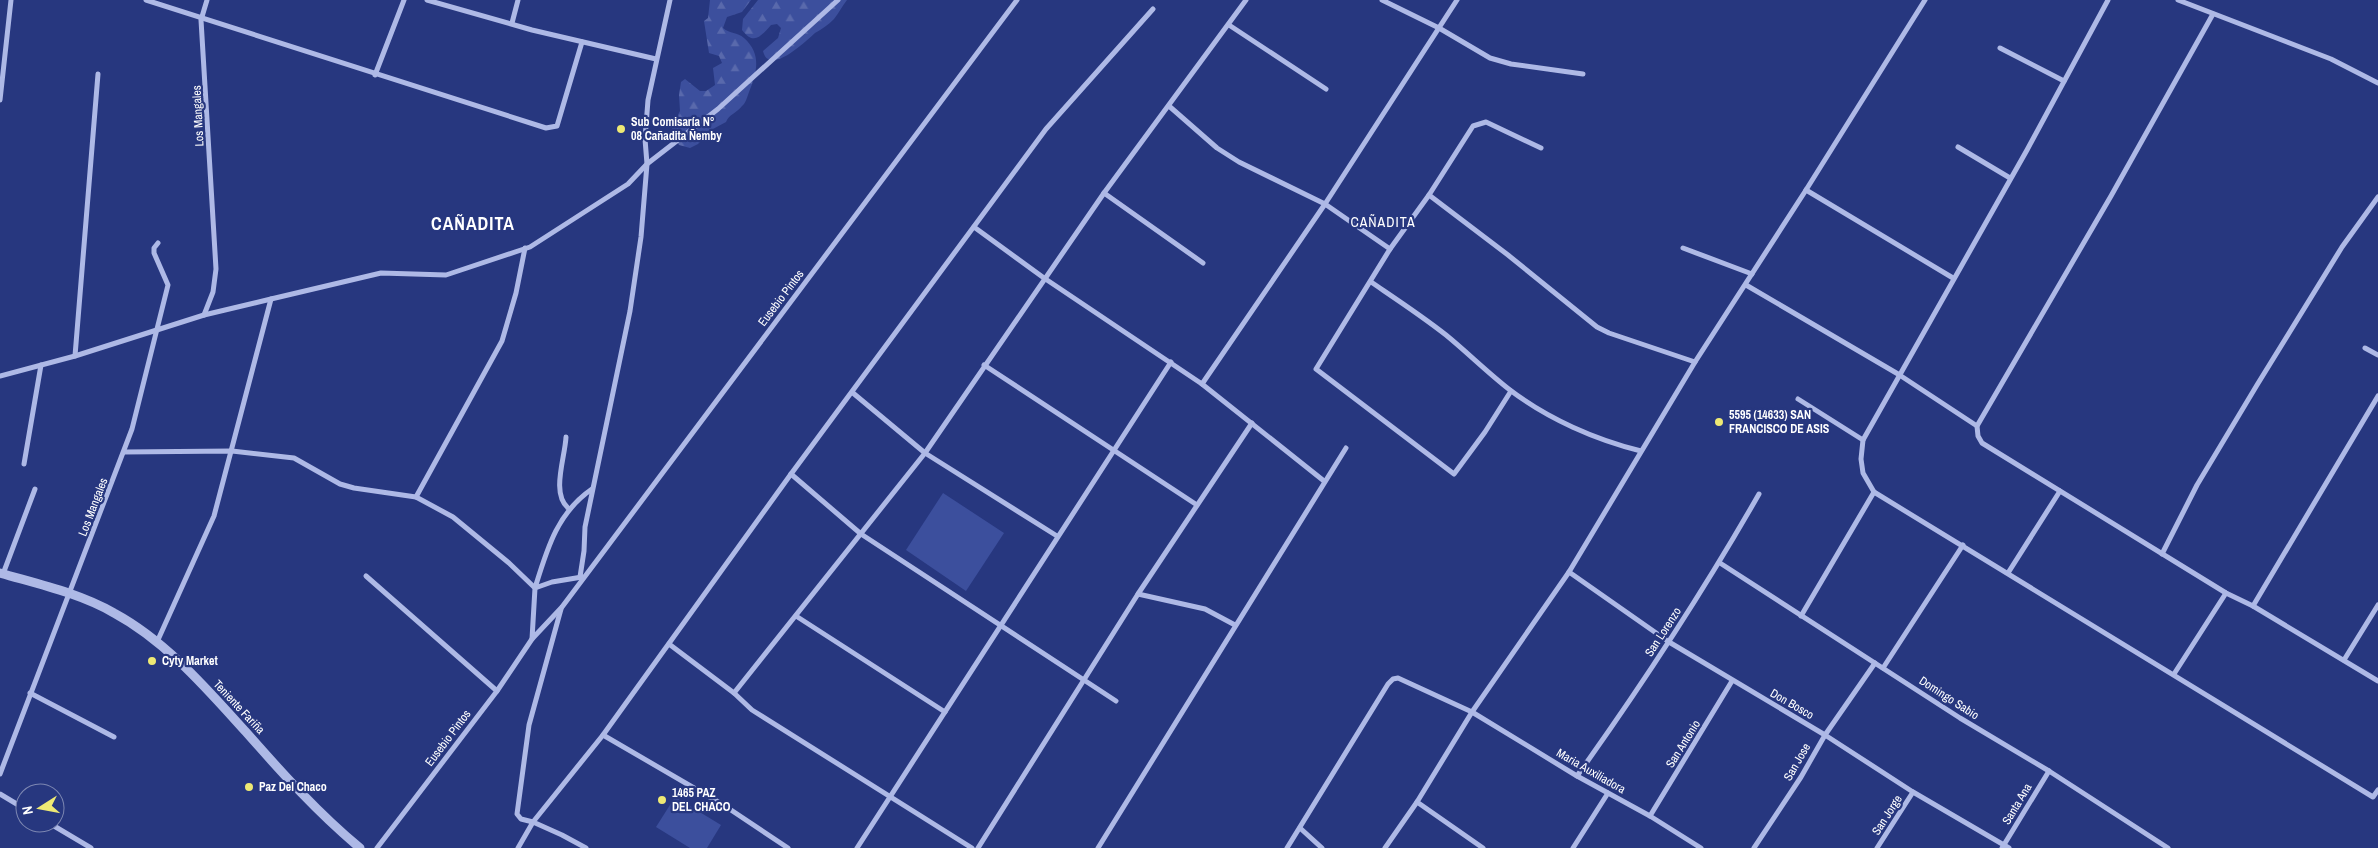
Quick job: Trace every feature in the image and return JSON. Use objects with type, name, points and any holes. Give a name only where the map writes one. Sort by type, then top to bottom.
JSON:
[{"type":"street","points":[[0,100],[11,0]]},
{"type":"street","points":[[146,0],[201,20],[375,75],[552,128],[558,126],[582,42]]},
{"type":"street","name":"Los Mangales","points":[[204,315],[216,280],[201,20],[207,0]]},
{"type":"street","points":[[375,75],[404,0]]},
{"type":"street","points":[[427,0],[582,42],[656,59]]},
{"type":"street","points":[[512,23],[518,0]]},
{"type":"street","points":[[534,588],[552,582],[582,577],[585,527],[592,488],[630,312],[641,237],[647,164],[648,100],[670,0]]},
{"type":"street","points":[[0,376],[75,356],[204,315],[381,273],[446,275],[525,248],[628,184],[647,164],[718,108],[838,0]]},
{"type":"street","name":"Eusebio Pintos","points":[[377,848],[497,691],[532,639],[562,607],[582,577],[1017,0]]},
{"type":"street","points":[[734,694],[925,453],[1044,278],[1246,0]]},
{"type":"street","points":[[1382,0],[1439,28],[1499,61],[1583,74]]},
{"type":"street","points":[[1202,384],[1325,204],[1457,0]]},
{"type":"street","points":[[1385,848],[1417,802],[1472,712],[1569,572],[1695,362],[1746,285],[1926,0]]},
{"type":"street","points":[[2108,0],[2010,178],[1898,374],[1863,440],[1860,459],[1863,474],[1874,492],[2008,572],[2077,618],[2174,674],[2373,797],[2378,790]]},
{"type":"street","points":[[2178,0],[2313,52],[2378,83]]},
{"type":"street","points":[[518,848],[533,822],[602,735],[791,474],[853,393],[1046,129],[1153,9]]},
{"type":"street","points":[[2213,14],[2111,196],[1977,426],[1978,436],[1982,443],[2162,554],[2378,680]]},
{"type":"street","points":[[1229,25],[1326,89]]},
{"type":"street","points":[[2000,48],[2064,81]]},
{"type":"street","points":[[75,356],[98,74]]},
{"type":"street","points":[[1169,106],[1217,148],[1232,158],[1325,204],[1390,249]]},
{"type":"street","points":[[1511,391],[1485,432],[1454,474],[1316,369],[1390,249],[1429,195],[1473,126],[1486,122],[1541,148]]},
{"type":"street","points":[[1958,147],[2010,178]]},
{"type":"street","points":[[1806,190],[1953,278]]},
{"type":"street","points":[[1104,194],[1203,263]]},
{"type":"street","points":[[1429,195],[1598,327],[1609,333],[1695,362]]},
{"type":"street","points":[[2162,554],[2197,485],[2257,385],[2342,247],[2378,197]]},
{"type":"street","points":[[974,227],[1044,278],[1202,384],[1324,481]]},
{"type":"street","name":"Los Mangales","points":[[0,774],[132,429],[168,285],[154,253],[154,248],[158,243]]},
{"type":"street","points":[[416,497],[502,341],[516,293],[525,248]]},
{"type":"street","points":[[1683,248],[1752,274]]},
{"type":"street","points":[[1371,282],[1444,334],[1511,391],[1539,410],[1584,432],[1642,451]]},
{"type":"street","points":[[1746,285],[1898,374],[1977,426]]},
{"type":"street","points":[[158,642],[214,516],[271,299]]},
{"type":"street","points":[[2364,348],[2378,355]]},
{"type":"street","points":[[857,848],[1171,362]]},
{"type":"street","points":[[984,365],[1197,505]]},
{"type":"street","points":[[24,464],[41,366]]},
{"type":"street","points":[[853,393],[925,453],[1057,536]]},
{"type":"street","points":[[2253,606],[2378,396]]},
{"type":"street","points":[[1798,399],[1863,440]]},
{"type":"street","points":[[978,848],[1138,594],[1252,423]]},
{"type":"street","points":[[566,437],[560,480],[563,504],[568,508]]},
{"type":"street","points":[[1098,848],[1346,448]]},
{"type":"street","points":[[124,452],[232,451],[294,458],[340,484],[354,488],[416,497],[453,517],[509,563],[534,588]]},
{"type":"street","points":[[791,474],[861,534],[1116,700]]},
{"type":"street","points":[[532,639],[534,588],[552,538],[568,508],[592,488]]},
{"type":"street","points":[[2,573],[35,489]]},
{"type":"street","points":[[2008,572],[2060,491]]},
{"type":"street","points":[[1801,616],[1874,492]]},
{"type":"street","name":"San Lorenzo","points":[[1577,776],[1669,642],[1720,563],[1759,494]]},
{"type":"street","points":[[1883,668],[1963,545]]},
{"type":"street","name":"Domingo Sabio","points":[[1720,563],[1960,718],[2049,771],[2168,848]]},
{"type":"street","name":"Don Bosco","points":[[1569,572],[1669,642],[1825,735],[2005,847]]},
{"type":"street","name":"Teniente Fariña","points":[[2,573],[70,593],[114,612],[158,642],[198,680],[328,821],[360,848]]},
{"type":"street","points":[[366,576],[497,691]]},
{"type":"street","points":[[2174,674],[2226,593]]},
{"type":"street","points":[[1138,594],[1205,609],[1235,625]]},
{"type":"street","points":[[2344,660],[2378,605]]},
{"type":"street","points":[[562,607],[529,725],[518,817],[562,835],[586,848]]},
{"type":"street","points":[[796,616],[944,712]]},
{"type":"street","points":[[669,644],[752,710],[972,848]]},
{"type":"street","name":"San Jose","points":[[1754,848],[1801,777],[1825,735],[1875,663]]},
{"type":"street","name":"Maria Auxiliadora","points":[[1300,828],[1393,679],[1398,678],[1472,712],[1577,776],[1650,816],[1700,848]]},
{"type":"street","name":"San Antonio","points":[[1650,816],[1732,681]]},
{"type":"street","points":[[30,693],[114,737]]},
{"type":"street","points":[[602,735],[725,806],[788,848]]},
{"type":"street","name":"Santa Ana","points":[[2005,847],[2049,771]]},
{"type":"street","name":"San Jorge","points":[[1877,848],[1914,792]]},
{"type":"street","points":[[1573,848],[1608,793]]},
{"type":"street","points":[[0,794],[15,803]]},
{"type":"street","points":[[1417,802],[1483,848]]},
{"type":"street","points":[[1287,848],[1300,828],[1322,848]]},
{"type":"street","points":[[65,833],[91,848]]},
{"type":"green space","points":[[710,0],[751,0],[742,12],[727,17],[723,28],[741,36],[750,44],[756,57],[756,71],[743,105],[726,122],[711,130],[698,144],[690,148],[679,145],[672,132],[672,127],[680,111],[679,95],[681,82],[685,79],[700,91],[706,91],[715,85],[713,68],[722,63],[719,56],[709,53],[704,21],[708,18]]},
{"type":"green space","points":[[758,0],[847,0],[834,19],[827,25],[788,55],[772,60],[767,58],[763,51],[778,38],[781,28],[777,24],[771,25],[757,38],[750,38],[742,30],[743,19]]},
{"type":"green space","points":[[943,493],[1004,533],[966,591],[906,550]]},
{"type":"green space","points":[[675,797],[721,825],[707,848],[690,848],[656,827]]},
{"type":"place","name":"Sub Comisaría N° 08 Cañadita Ñemby","points":[[621,129]]},
{"type":"place","name":"5595 (14633) SAN FRANCISCO DE ASIS","points":[[1719,422]]},
{"type":"place","name":"Cyty Market","points":[[152,661]]},
{"type":"place","name":"Paz Del Chaco","points":[[249,787]]},
{"type":"place","name":"1465 PAZ DEL CHACO","points":[[662,800]]},
{"type":"district","name":"CAÑADITA","points":[[1383,222]]},
{"type":"district","name":"CAÑADITA","points":[[473,224]]}]
